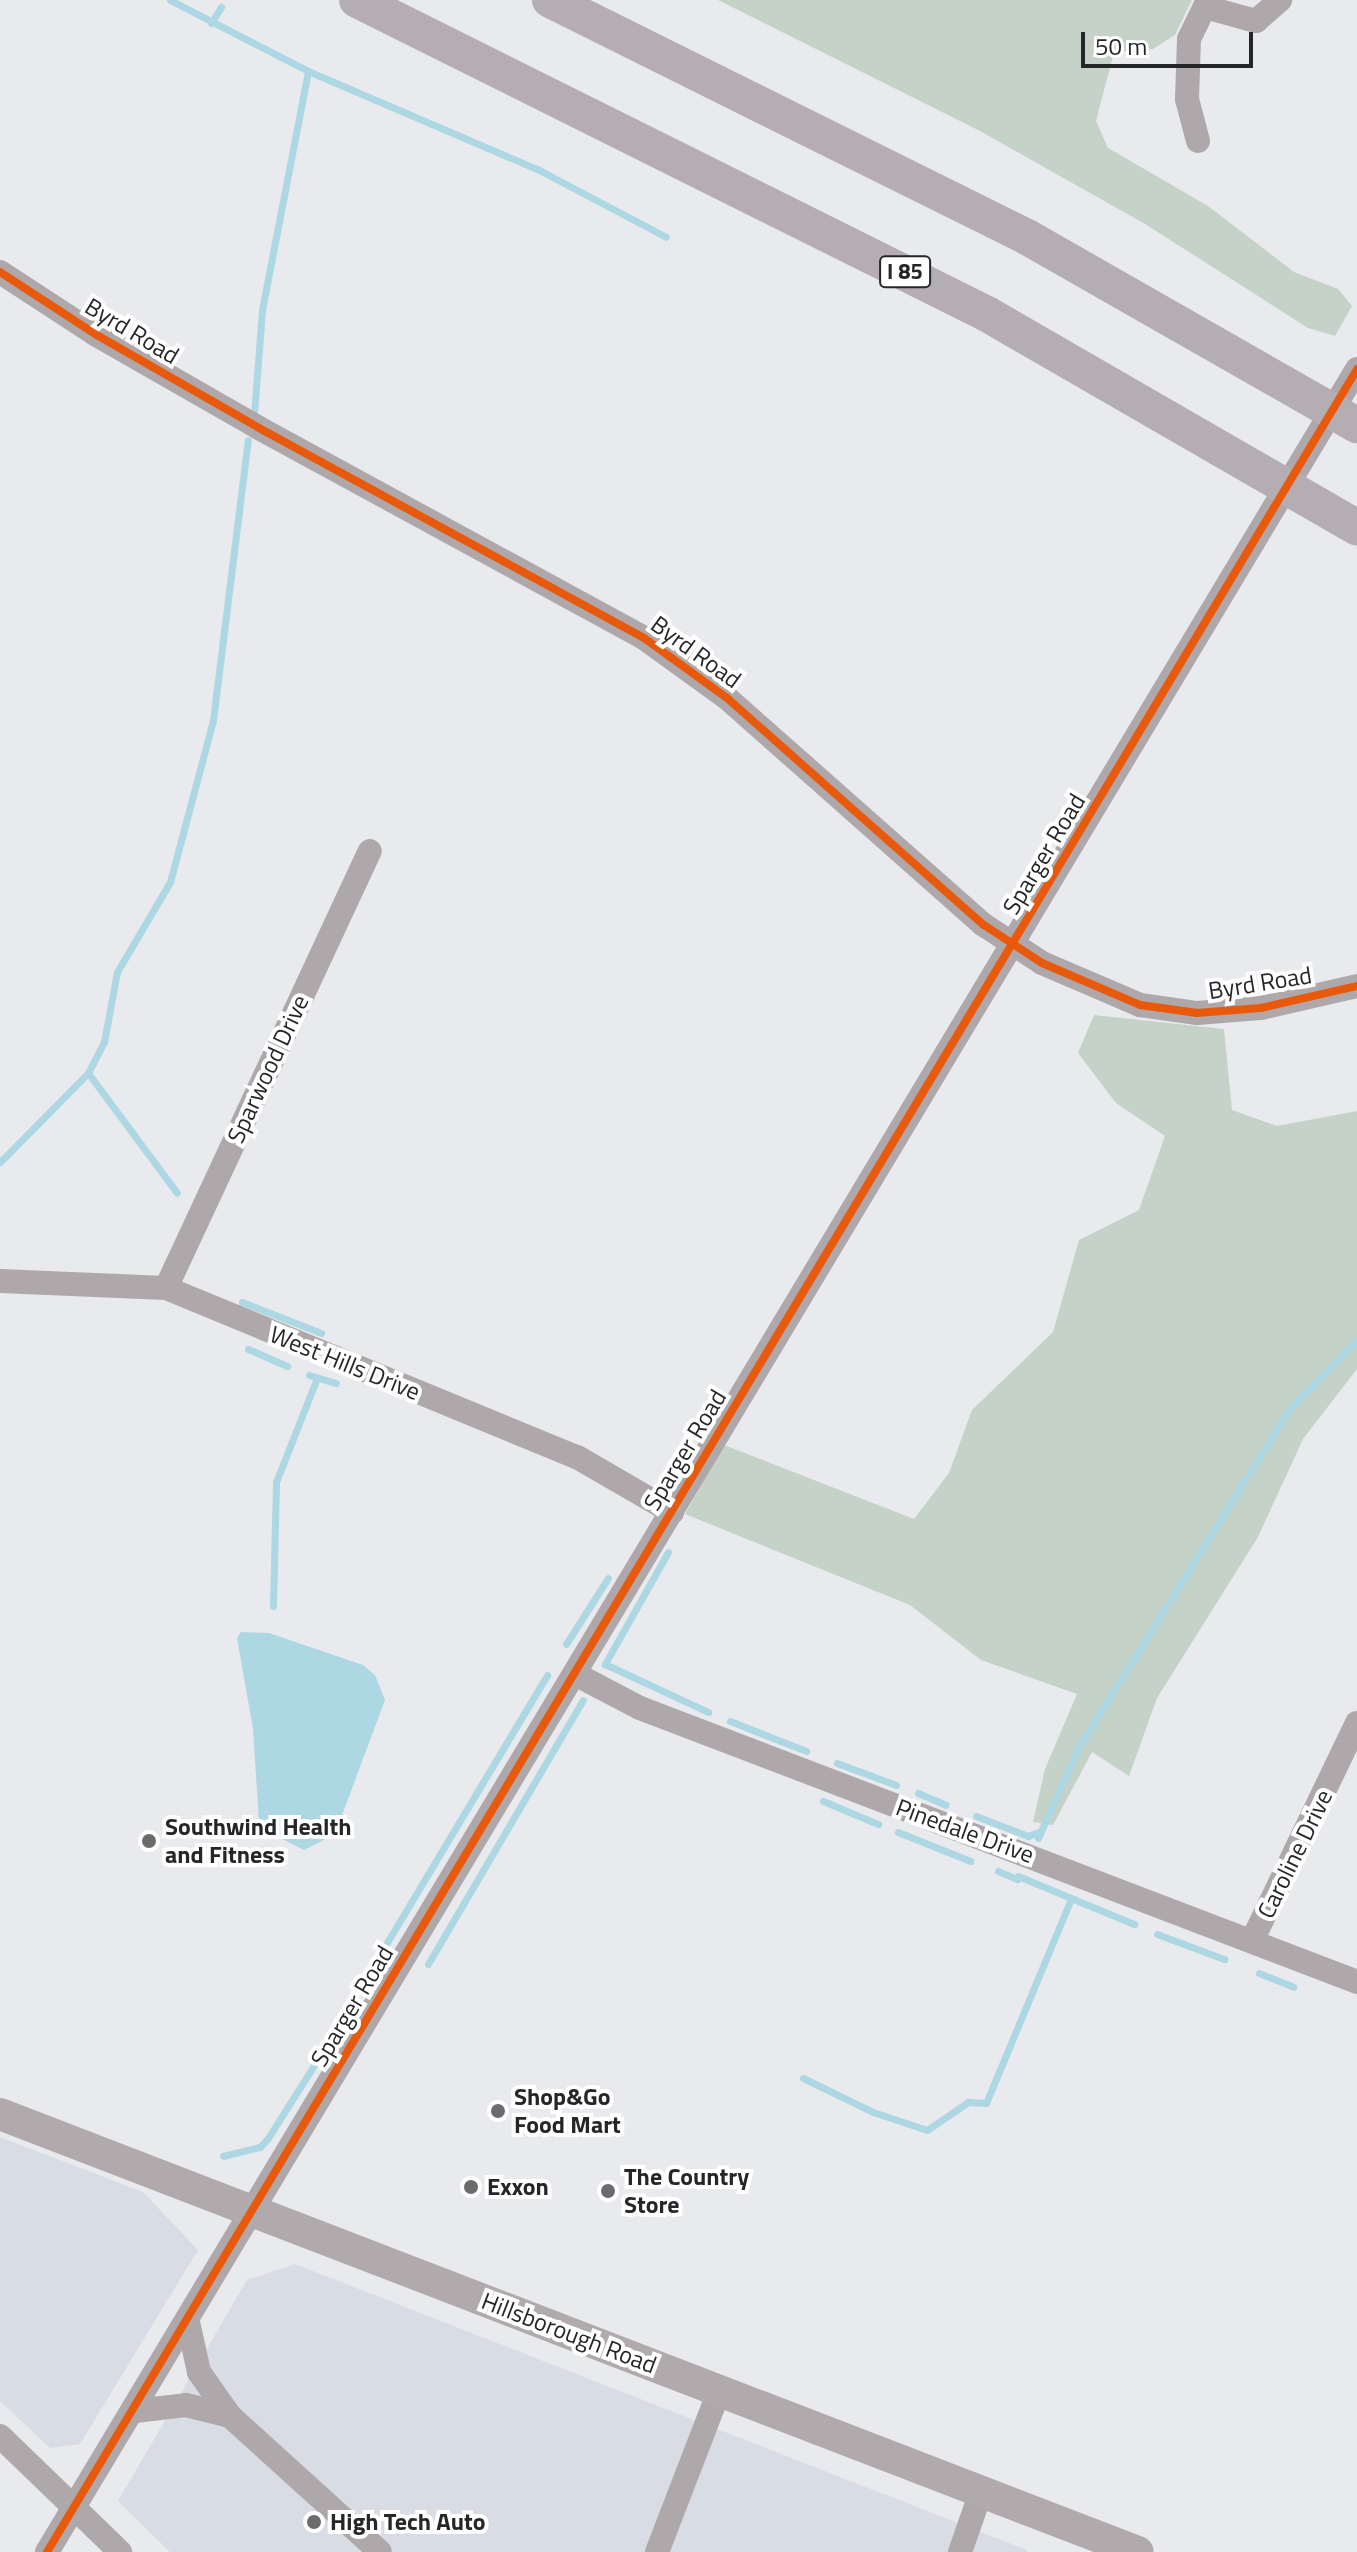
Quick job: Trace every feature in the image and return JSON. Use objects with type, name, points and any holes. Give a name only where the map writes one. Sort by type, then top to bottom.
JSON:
[{"type":"highway","name":"I 85","points":[[357,0],[987,314],[1357,528]]},
{"type":"highway","points":[[550,0],[1027,237],[1357,425]]},
{"type":"main road","name":"Hillsborough Road","points":[[0,2114],[1138,2552]]},
{"type":"street","points":[[1198,141],[1187,99],[1189,39],[1206,3],[1256,21],[1280,0]]},
{"type":"street","name":"Byrd Road","points":[[0,272],[95,334],[259,428],[644,638],[727,698],[1013,945],[1110,995],[1167,1010],[1234,1012],[1357,986]]},
{"type":"street","name":"Sparger Road","points":[[47,2552],[135,2411],[1357,369]]},
{"type":"street","name":"Sparwood Drive","points":[[166,1288],[370,851]]},
{"type":"street","name":"West Hills Drive","points":[[0,1281],[166,1288],[577,1457],[672,1512]]},
{"type":"street","name":"Pinedale Drive","points":[[575,1674],[640,1708],[1357,1982]]},
{"type":"street","name":"Caroline Drive","points":[[1252,1941],[1357,1723]]},
{"type":"street","points":[[188,2322],[199,2372],[230,2416],[380,2552]]},
{"type":"street","points":[[657,2552],[719,2391]]},
{"type":"street","points":[[135,2411],[204,2406],[230,2416]]},
{"type":"street","points":[[0,2436],[120,2552]]},
{"type":"street","points":[[960,2552],[981,2492]]},
{"type":"shaded area","points":[[718,0],[1192,0],[1175,35],[1153,49],[1114,52],[1096,121],[1108,148],[1208,206],[1294,272],[1338,289],[1352,306],[1335,336],[1308,328],[1145,224],[980,131]]},
{"type":"shaded area","points":[[1094,1015],[1224,1029],[1232,1110],[1277,1126],[1357,1111],[1357,1369],[1303,1439],[1258,1537],[1157,1698],[1129,1776],[1092,1752],[1053,1825],[1033,1822],[1045,1769],[1077,1694],[981,1660],[910,1605],[685,1514],[724,1445],[914,1519],[949,1473],[972,1410],[1053,1332],[1079,1240],[1139,1210],[1165,1136],[1116,1103],[1078,1053]]},
{"type":"shaded area","points":[[0,2137],[143,2192],[198,2250],[80,2444],[50,2448],[0,2401]]},
{"type":"shaded area","points":[[295,2264],[1027,2550],[170,2552],[118,2501],[247,2280]]},
{"type":"water","points":[[241,1632],[269,1633],[363,1665],[375,1675],[385,1700],[335,1834],[304,1850],[264,1830],[259,1822],[253,1729],[237,1638]]},
{"type":"waterway","points":[[170,0],[308,71],[541,171],[666,237]]},
{"type":"waterway","points":[[211,23],[221,7]]},
{"type":"waterway","points":[[254,414],[262,310],[308,71]]},
{"type":"waterway","points":[[0,1162],[88,1073],[104,1042],[117,972],[170,882],[213,720],[248,440]]},
{"type":"waterway","points":[[88,1073],[177,1193]]},
{"type":"waterway","points":[[242,1302],[321,1333]]},
{"type":"waterway","points":[[1038,1838],[1078,1748],[1289,1409],[1357,1340]]},
{"type":"waterway","points":[[248,1349],[287,1366]]},
{"type":"waterway","points":[[309,1375],[336,1383]]},
{"type":"waterway","points":[[273,1606],[276,1482],[317,1378]]},
{"type":"waterway","points":[[668,1552],[605,1664],[708,1712]]},
{"type":"waterway","points":[[566,1644],[608,1578]]},
{"type":"waterway","points":[[352,2001],[547,1675]]},
{"type":"waterway","points":[[428,1964],[583,1700]]},
{"type":"waterway","points":[[730,1721],[806,1751]]},
{"type":"waterway","points":[[837,1763],[896,1785]]},
{"type":"waterway","points":[[918,1793],[946,1805]]},
{"type":"waterway","points":[[823,1801],[878,1824]]},
{"type":"waterway","points":[[976,1816],[1028,1836],[1041,1831]]},
{"type":"waterway","points":[[898,1832],[970,1861]]},
{"type":"waterway","points":[[998,1871],[1017,1879]]},
{"type":"waterway","points":[[1018,1876],[1134,1924]]},
{"type":"waterway","points":[[803,2078],[873,2112],[927,2130],[968,2102],[986,2103],[1071,1899]]},
{"type":"waterway","points":[[1157,1934],[1224,1959]]},
{"type":"waterway","points":[[1259,1973],[1293,1987]]},
{"type":"waterway","points":[[223,2156],[260,2147],[333,2035]]},
{"type":"cycle path","points":[[0,272],[95,334],[259,428],[644,638],[727,698],[984,925],[1042,963],[1140,1005],[1197,1013],[1261,1008],[1357,986]]},
{"type":"cycle path","points":[[47,2552],[1357,369]]},
{"type":"place","name":"Southwind Health and Fitness","points":[[149,1841]]},
{"type":"place","name":"Shop&Go Food Mart","points":[[498,2111]]},
{"type":"place","name":"Exxon","points":[[471,2187]]},
{"type":"place","name":"The Country Store","points":[[608,2191]]},
{"type":"place","name":"High Tech Auto","points":[[314,2522]]}]
